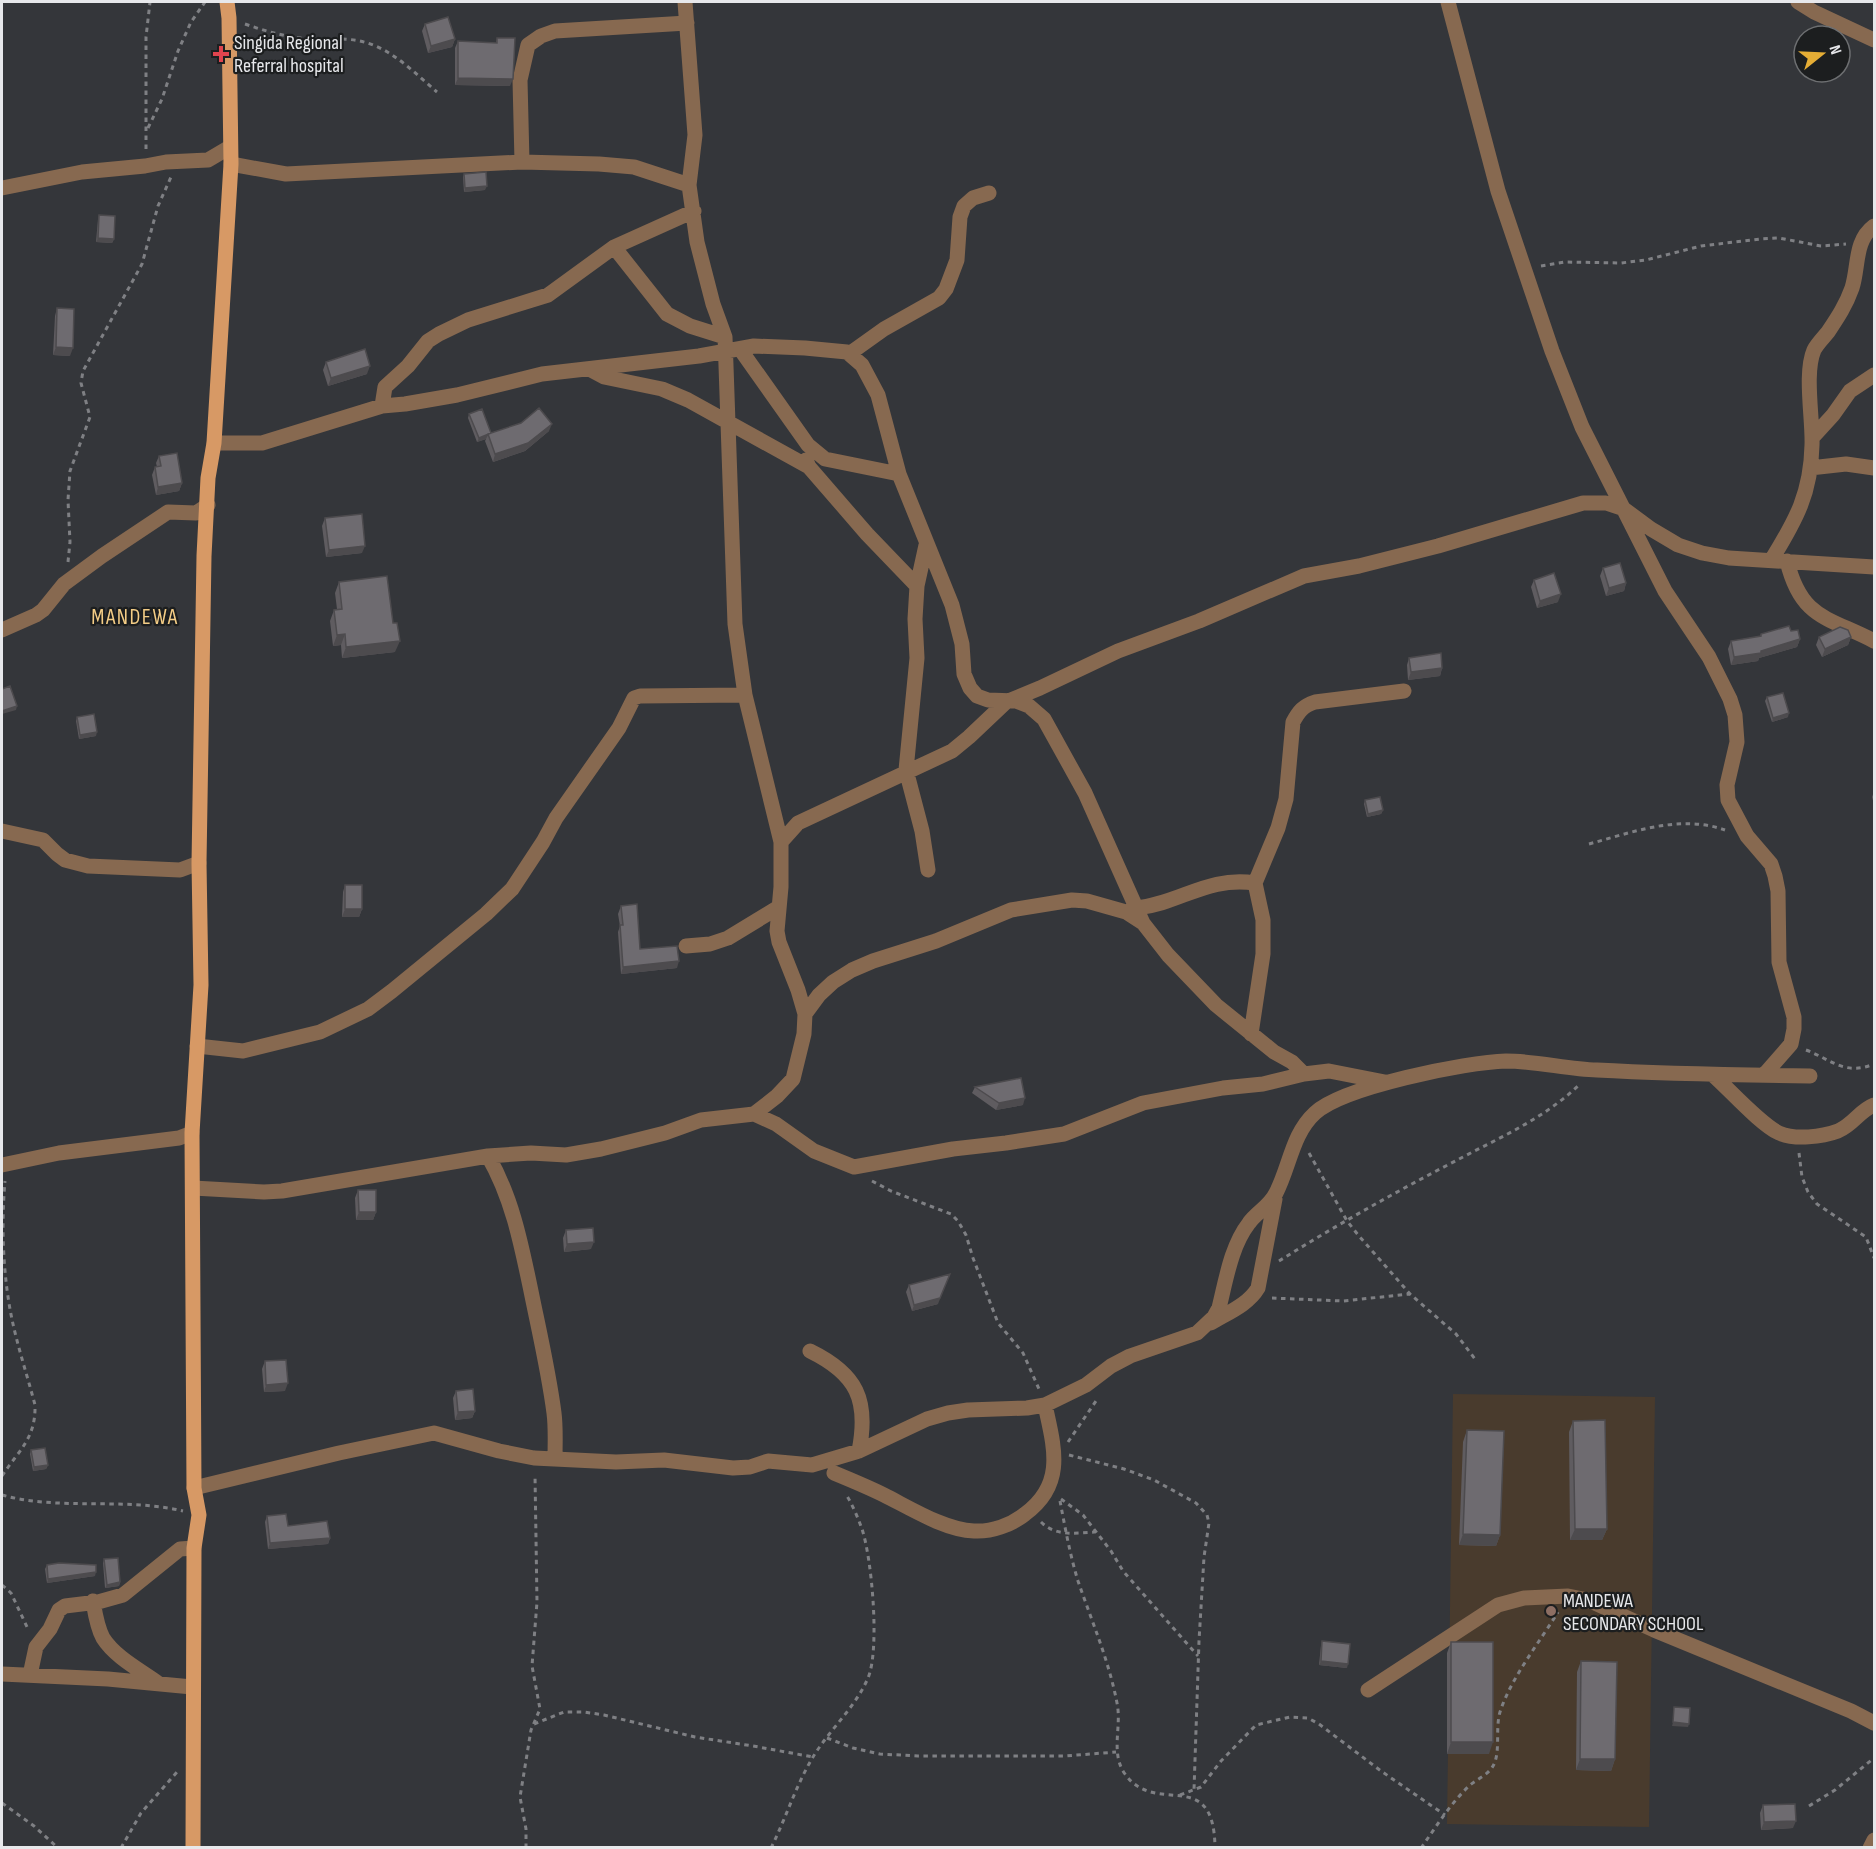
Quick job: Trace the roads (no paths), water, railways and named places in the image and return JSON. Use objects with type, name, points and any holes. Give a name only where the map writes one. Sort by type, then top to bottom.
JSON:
[{"type":"main road","points":[[193,1848],[194,1548],[200,1515],[194,1488],[192,1133],[201,985],[198,863],[204,556],[208,478],[214,443],[231,164],[227,2]]},
{"type":"street","points":[[685,2],[695,135],[689,185],[697,242],[710,293],[730,346],[807,445],[825,459],[899,474]]},
{"type":"street","points":[[1448,2],[1498,191],[1552,351],[1582,427],[1665,591],[1709,657],[1730,699],[1736,722],[1737,742],[1726,791],[1730,806],[1747,836],[1771,864],[1778,891],[1779,962],[1794,1017],[1791,1044],[1764,1075]]},
{"type":"street","points":[[1798,2],[1814,12],[1875,40]]},
{"type":"street","points":[[522,162],[520,80],[528,45],[541,36],[555,31],[687,23]]},
{"type":"street","points":[[2,188],[82,172],[166,162],[208,160],[230,147]]},
{"type":"street","points":[[231,164],[286,174],[522,162],[634,167],[689,185]]},
{"type":"street","points":[[849,354],[884,329],[939,298],[946,289],[957,260],[960,217],[964,206],[973,198],[988,193]]},
{"type":"street","points":[[382,406],[385,387],[408,366],[428,341],[439,334],[468,320],[548,295],[614,247],[694,211]]},
{"type":"street","points":[[1779,560],[1804,500],[1809,481],[1812,438],[1810,373],[1814,350],[1846,306],[1862,239],[1875,226]]},
{"type":"street","points":[[614,247],[667,314],[730,346]]},
{"type":"street","points":[[214,443],[262,443],[382,406],[457,395],[542,374],[590,369],[730,346],[806,348],[849,354],[862,365],[878,395],[899,474],[951,605],[962,644],[964,674],[970,688],[977,696],[988,700],[1016,701],[1029,706],[1044,719],[1085,793],[1143,923],[1168,955],[1216,1005],[1274,1052],[1292,1062],[1304,1074]]},
{"type":"street","points":[[730,346],[727,420],[732,488],[735,624],[745,695],[781,842],[779,942],[805,1014],[804,1035],[793,1079],[754,1114]]},
{"type":"street","points":[[590,369],[604,377],[662,389],[727,420],[754,438],[809,467]]},
{"type":"street","points":[[1812,438],[1833,415],[1850,391],[1875,375]]},
{"type":"street","points":[[795,429],[809,467],[867,534],[917,586]]},
{"type":"street","points":[[1810,468],[1846,464],[1875,468]]},
{"type":"street","points":[[781,842],[798,823],[952,751],[1006,702],[1118,651],[1199,621],[1304,576],[1359,566],[1438,546],[1583,503],[1606,502],[1624,509],[1651,530],[1678,545],[1702,553],[1729,558],[1875,567]]},
{"type":"street","points":[[2,630],[36,615],[43,610],[64,584],[168,512],[196,513],[208,505]]},
{"type":"street","points":[[926,545],[917,586],[915,619],[917,658],[906,771],[922,831],[928,870]]},
{"type":"street","points":[[1779,560],[1808,606],[1821,617],[1875,641]]},
{"type":"street","points":[[1251,1034],[1263,954],[1263,920],[1255,884],[1278,828],[1286,799],[1293,722],[1304,706],[1315,702],[1404,691]]},
{"type":"street","points":[[197,1046],[243,1051],[320,1032],[368,1010],[486,914],[512,889],[577,787],[619,728],[634,698],[640,696],[745,695]]},
{"type":"street","points":[[2,831],[43,840],[65,860],[88,866],[180,870],[198,863]]},
{"type":"street","points":[[1137,908],[1159,905],[1210,884],[1234,882],[1255,884]]},
{"type":"street","points":[[805,1014],[819,995],[833,982],[852,970],[936,941],[1011,910],[1072,900],[1087,901],[1126,912],[1143,923]]},
{"type":"street","points":[[686,946],[710,944],[728,938],[779,907]]},
{"type":"street","points":[[1206,1326],[1219,1308],[1239,1238],[1250,1220],[1275,1196],[1286,1172],[1298,1133],[1315,1113],[1329,1103],[1354,1092],[1455,1068],[1506,1061],[1594,1070],[1810,1076]]},
{"type":"street","points":[[193,1188],[282,1191],[488,1156],[531,1153],[566,1155],[665,1133],[701,1120],[754,1114],[776,1124],[814,1151],[854,1167],[953,1149],[1064,1134],[1143,1103],[1223,1088],[1263,1084],[1304,1074],[1329,1071],[1389,1083]]},
{"type":"street","points":[[1713,1075],[1778,1132],[1800,1137],[1836,1132],[1852,1124],[1863,1110],[1875,1105]]},
{"type":"street","points":[[4,1164],[59,1153],[179,1138],[192,1133]]},
{"type":"street","points":[[488,1156],[511,1206],[527,1274],[548,1373],[554,1416],[555,1459]]},
{"type":"street","points":[[194,1488],[434,1433],[534,1458],[616,1462],[664,1460],[733,1468],[750,1467],[768,1461],[812,1465],[859,1451],[927,1419],[948,1413],[1045,1405],[1086,1385],[1111,1366],[1130,1356],[1197,1333],[1253,1296],[1260,1279],[1275,1196]]},
{"type":"street","points":[[810,1351],[829,1360],[842,1370],[853,1386],[861,1406],[864,1423],[859,1451]]},
{"type":"street","points":[[834,1473],[955,1527],[974,1531],[993,1529],[1013,1523],[1031,1510],[1045,1493],[1054,1473],[1058,1458],[1045,1405]]},
{"type":"street","points":[[30,1675],[36,1647],[50,1629],[59,1610],[65,1606],[123,1594],[180,1549],[194,1548]]},
{"type":"street","points":[[1368,1690],[1498,1605],[1524,1598],[1568,1596],[1588,1600],[1875,1723]]},
{"type":"street","points":[[93,1601],[102,1636],[110,1647],[160,1684]]},
{"type":"street","points":[[2,1674],[108,1679],[192,1687]]},
{"type":"street","points":[[1870,1848],[1875,1840]]},
{"type":"place","name":"Singida Regional Referral hospital","points":[[221,54]]},
{"type":"place","name":"MANDEWA SECONDARY SCHOOL","points":[[1551,1611]]},
{"type":"district","name":"MANDEWA","points":[[135,616]]}]
